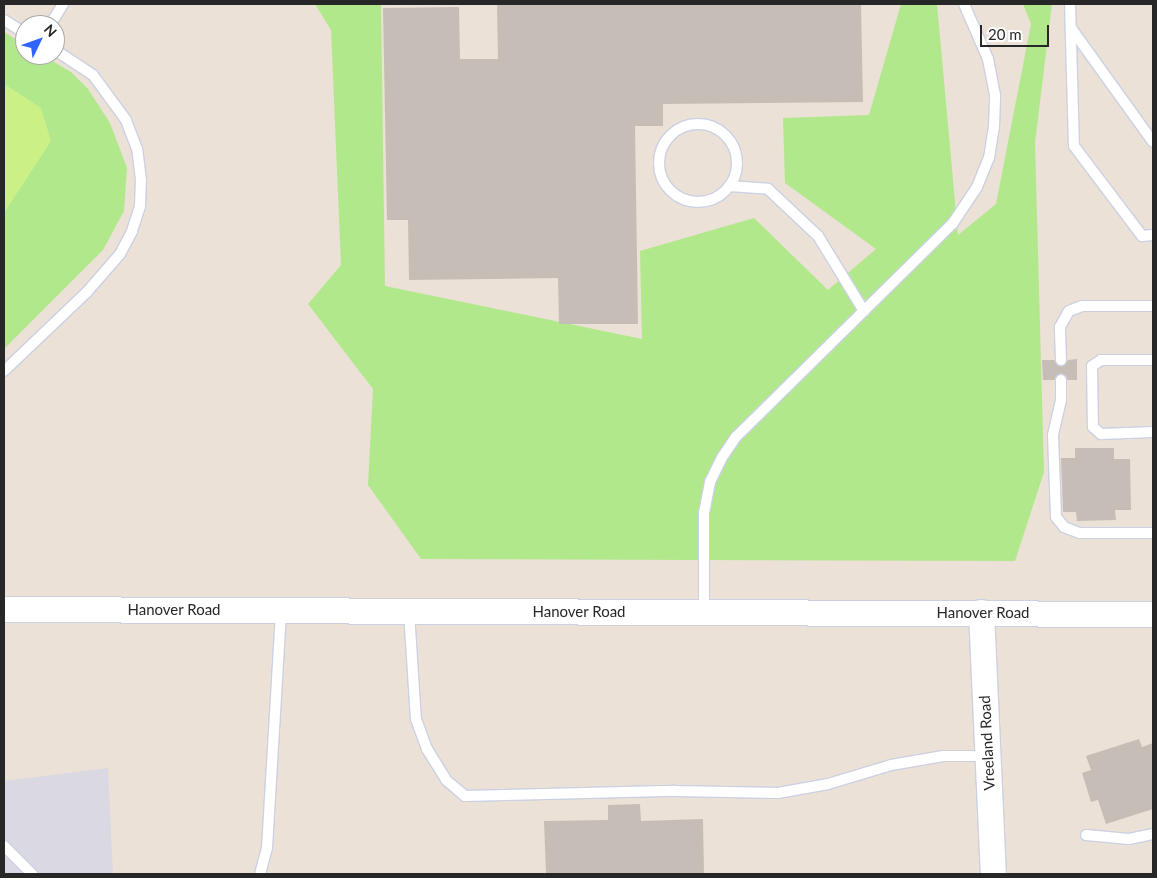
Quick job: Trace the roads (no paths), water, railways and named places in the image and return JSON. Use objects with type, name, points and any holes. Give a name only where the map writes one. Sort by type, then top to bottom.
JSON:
[{"type":"street","name":"Hanover Road","points":[[4,609],[1153,614]]},
{"type":"street","name":"Vreeland Road","points":[[981,612],[993,874]]},
{"type":"lane","points":[[56,15],[62,4]]},
{"type":"lane","points":[[704,612],[704,513],[710,482],[721,459],[736,437],[953,223],[977,187],[989,158],[994,127],[995,95],[988,59],[964,4]]},
{"type":"lane","points":[[1070,4],[1074,146],[1142,236],[1153,235]]},
{"type":"lane","points":[[4,20],[15,27]]},
{"type":"lane","points":[[1070,28],[1153,142]]},
{"type":"lane","points":[[4,370],[86,292],[120,254],[132,231],[140,206],[141,180],[137,149],[126,120],[93,75],[65,57]]},
{"type":"lane","points":[[729,186],[737,162],[734,149],[723,134],[706,125],[694,124],[670,134],[659,157],[659,170],[670,190],[696,202],[714,198],[729,186],[768,189],[818,236],[864,311]]},
{"type":"lane","points":[[1061,360],[1060,327],[1069,311],[1082,306],[1153,306]]},
{"type":"lane","points":[[1153,360],[1101,360],[1092,366],[1093,427],[1101,434],[1153,432]]},
{"type":"lane","points":[[1061,380],[1061,400],[1053,435],[1056,517],[1064,527],[1080,533],[1153,532]]},
{"type":"lane","points":[[260,874],[267,848],[281,610]]},
{"type":"lane","points":[[409,611],[416,719],[427,749],[446,780],[465,796],[675,791],[778,793],[828,784],[891,765],[943,756],[987,756]]},
{"type":"lane","points":[[1086,835],[1129,840],[1153,834]]},
{"type":"lane","points":[[4,846],[32,874]]}]
